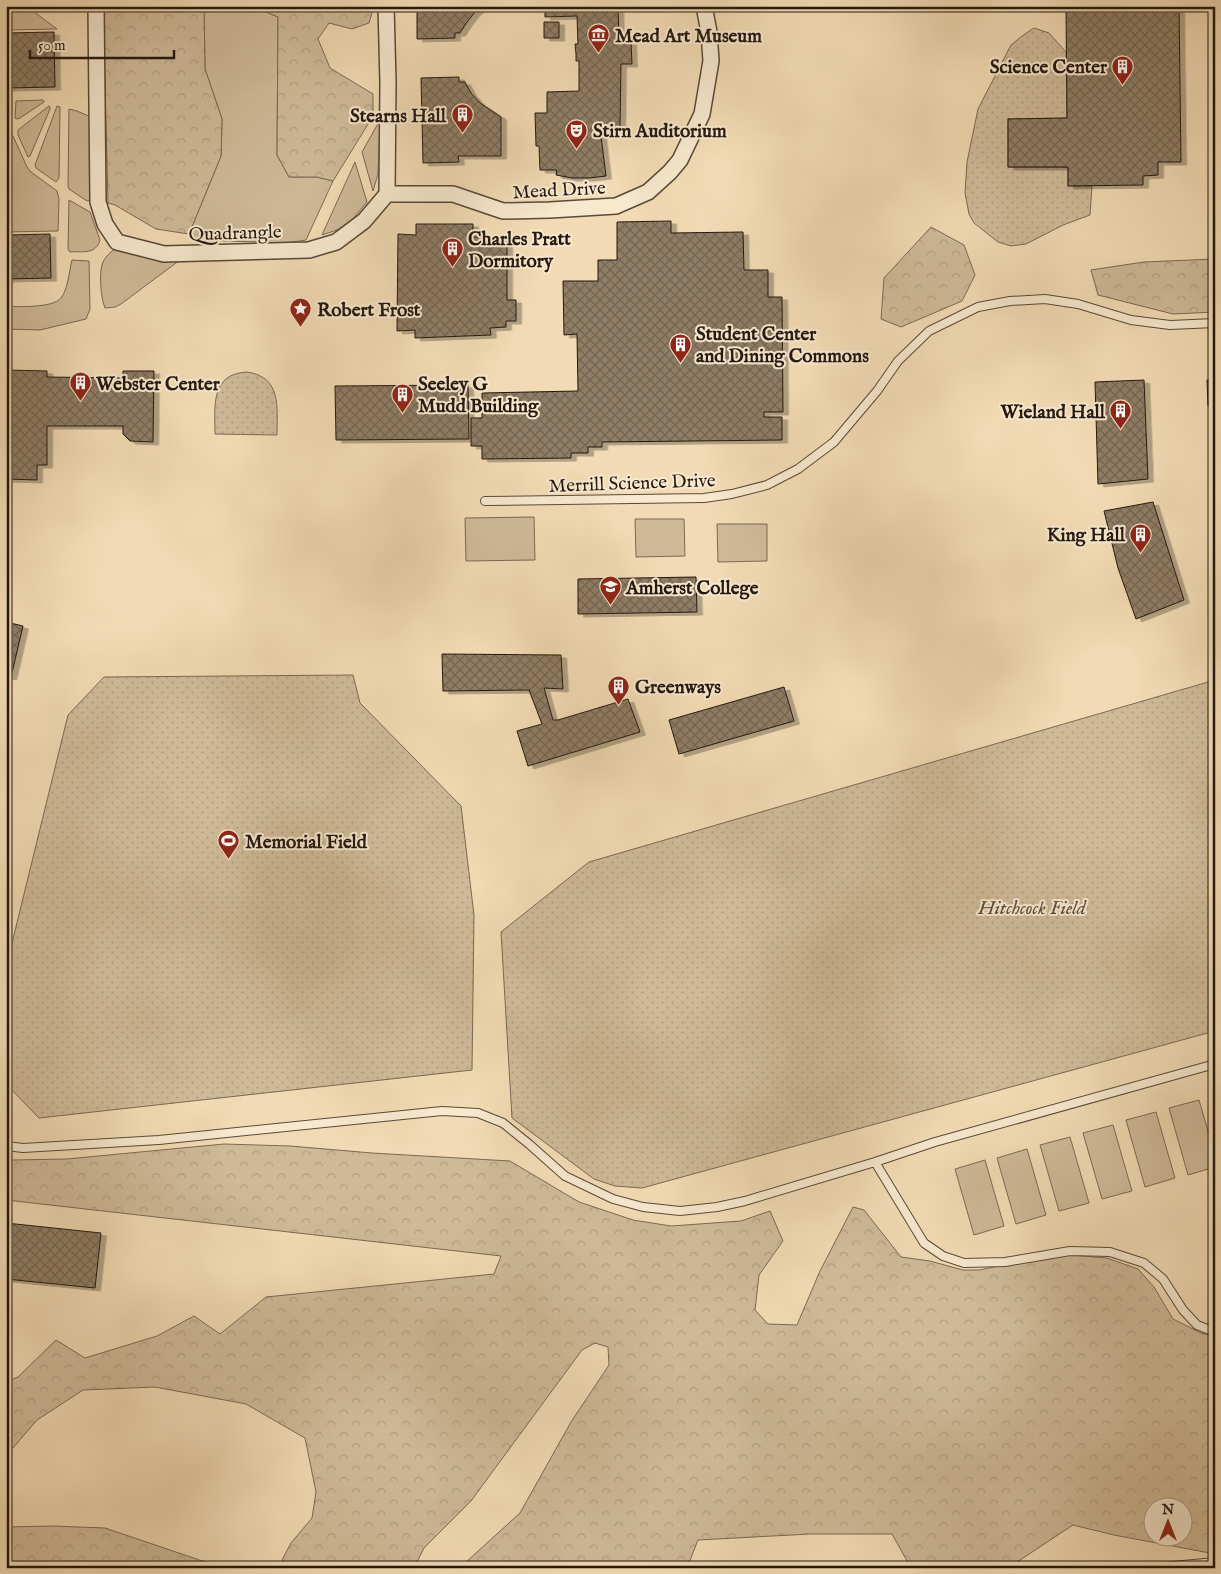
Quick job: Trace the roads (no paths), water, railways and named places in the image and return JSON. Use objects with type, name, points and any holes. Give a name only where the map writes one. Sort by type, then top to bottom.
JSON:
[{"type":"street","name":"Quadrangle","points":[[96,6],[98,202],[105,224],[117,242],[164,254],[309,250],[336,242],[364,221],[387,194]]},
{"type":"street","points":[[386,6],[388,82],[387,194]]},
{"type":"street","name":"Mead Drive","points":[[387,194],[453,194],[503,211],[616,206],[648,192],[680,160],[702,114],[711,62],[709,32],[704,6]]},
{"type":"lane","name":"Merrill Science Drive","points":[[485,502],[704,498],[732,494],[767,485],[798,469],[834,442],[898,361],[929,331],[978,307],[1010,301],[1045,299],[1078,304],[1131,320],[1170,325],[1215,323]]},
{"type":"lane","points":[[6,1146],[22,1148],[159,1140],[442,1111],[478,1113],[503,1123],[565,1176],[588,1188],[613,1199],[643,1207],[680,1211],[718,1208],[746,1201],[935,1142],[1215,1064]]},
{"type":"lane","points":[[875,1162],[924,1243],[943,1256],[964,1263],[1005,1262],[1070,1251],[1110,1252],[1144,1263],[1163,1279],[1183,1310],[1197,1325],[1215,1332]]},
{"type":"lane","points":[[1151,1568],[1215,1562]]},
{"type":"place","name":"Mead Art Museum","points":[[599,54]]},
{"type":"place","name":"Science Center","points":[[1123,85]]},
{"type":"place","name":"Stearns Hall","points":[[462,134]]},
{"type":"place","name":"Stirn Auditorium","points":[[577,149]]},
{"type":"place","name":"Charles Pratt Dormitory","points":[[452,268]]},
{"type":"place","name":"Robert Frost","points":[[301,328]]},
{"type":"place","name":"Student Center and Dining Commons","points":[[680,363]]},
{"type":"place","name":"Webster Center","points":[[80,402]]},
{"type":"place","name":"Seeley G Mudd Building","points":[[402,413]]},
{"type":"place","name":"Wieland Hall","points":[[1121,430]]},
{"type":"place","name":"King Hall","points":[[1141,553]]},
{"type":"place","name":"Amherst College","points":[[610,606]]},
{"type":"place","name":"Greenways","points":[[619,705]]},
{"type":"place","name":"Memorial Field","points":[[229,860]]},
{"type":"park label","name":"Hitchcock Field","points":[[1032,907]]}]
